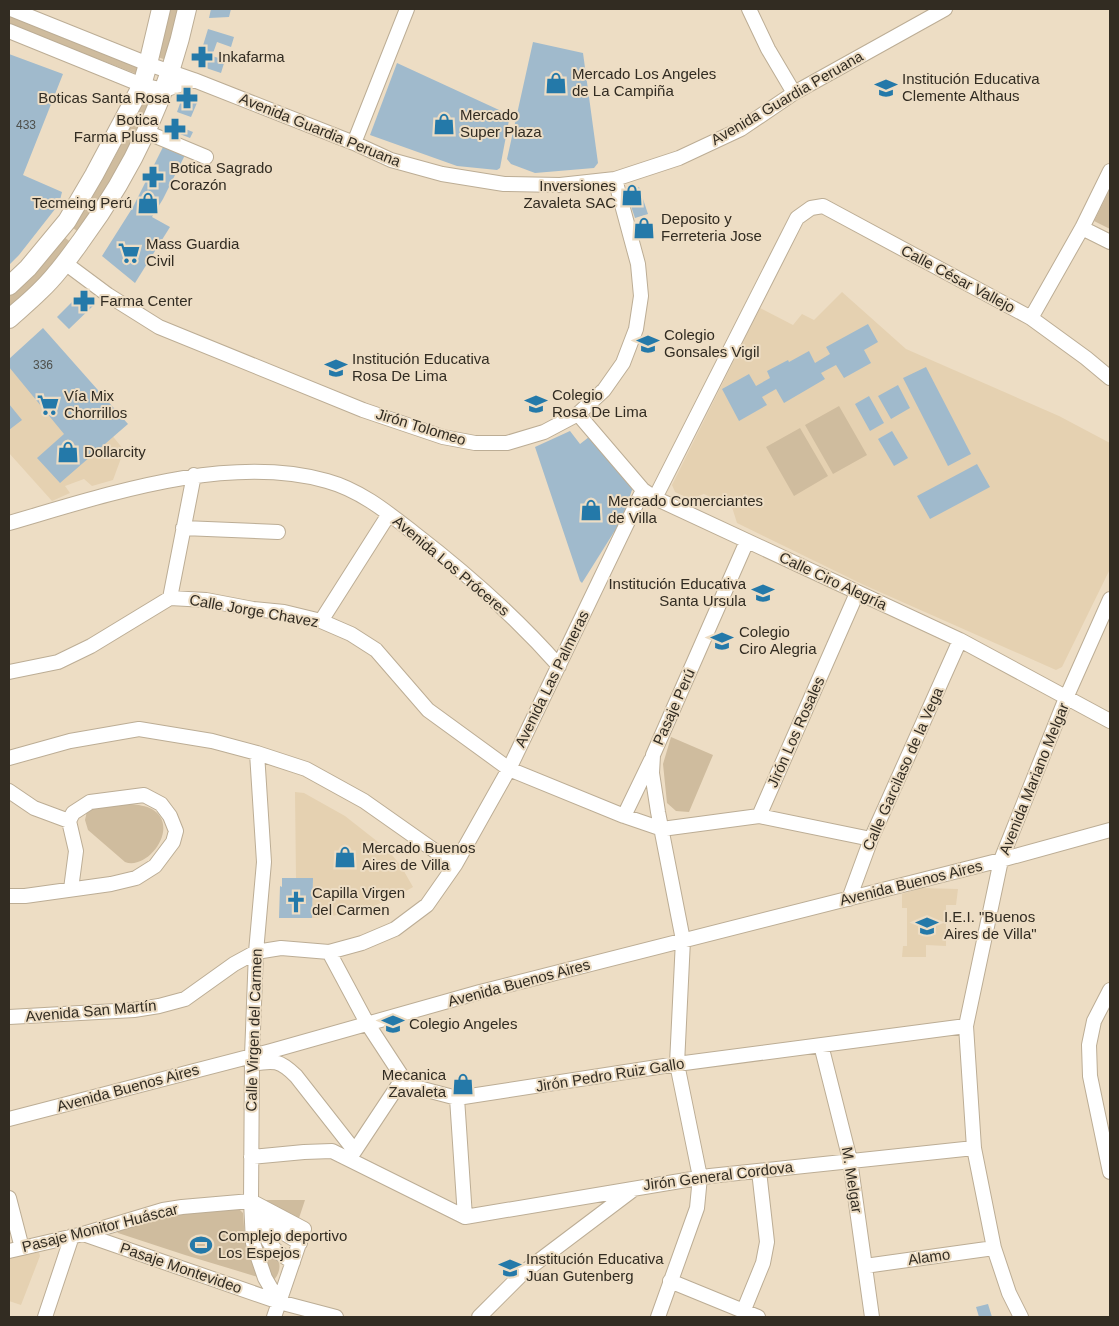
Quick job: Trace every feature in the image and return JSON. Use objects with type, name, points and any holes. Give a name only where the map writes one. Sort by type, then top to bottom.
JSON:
[{"type":"main road","points":[[9,286],[28,268],[67,221],[94,175],[142,85],[160,9]]},
{"type":"main road","points":[[9,318],[41,291],[65,263],[98,218],[123,177],[146,132],[164,90],[187,9]]},
{"type":"street","name":"Avenida Guardia Peruana","points":[[11,9],[400,162],[442,174],[504,184],[560,185],[615,178],[678,158],[741,129],[794,92],[945,9]]},
{"type":"street","points":[[354,143],[408,9]]},
{"type":"street","points":[[749,9],[768,49],[794,92]]},
{"type":"street","points":[[9,31],[142,85],[164,90],[194,80]]},
{"type":"street","points":[[146,132],[206,157]]},
{"type":"street","points":[[1030,318],[1082,228],[1110,171]]},
{"type":"street","name":"Jirón Tolomeo","points":[[65,263],[108,295],[159,327],[363,410],[443,437],[475,443],[507,443],[544,432],[578,414],[604,390],[623,363],[636,329],[642,296],[638,264],[615,178]]},
{"type":"street","name":"Calle César Vallejo","points":[[656,498],[797,218],[811,208],[823,206],[1030,318],[1086,358],[1110,378]]},
{"type":"street","points":[[1082,228],[1110,242]]},
{"type":"street","name":"Calle Ciro Alegría","points":[[578,414],[643,490],[656,498],[960,640],[1110,721]]},
{"type":"street","name":"Avenida Los Próceres","points":[[9,523],[107,494],[194,475],[256,472],[327,480],[354,490],[452,562],[530,633],[558,666]]},
{"type":"street","points":[[170,598],[194,475]]},
{"type":"street","name":"Avenida Las Palmeras","points":[[455,865],[509,770],[643,490]]},
{"type":"street","points":[[321,621],[389,514]]},
{"type":"street","points":[[183,528],[278,532]]},
{"type":"street","name":"Pasaje Perú","points":[[658,1317],[670,1281],[686,1243],[696,1208],[700,1177],[677,1064],[683,940],[652,773],[653,755],[747,541]]},
{"type":"street","name":"Jirón Los Rosales","points":[[758,816],[857,593]]},
{"type":"street","name":"Calle Jorge Chavez","points":[[9,672],[58,662],[91,646],[170,598],[206,600],[253,609],[284,612],[321,621],[350,634],[376,650],[428,710],[509,770],[624,816],[662,829]]},
{"type":"street","name":"Avenida Mariano Melgar","points":[[1021,1317],[1009,1293],[994,1248],[974,1148],[966,1026],[1001,860],[1066,698],[1110,599]]},
{"type":"street","name":"Calle Garcilaso de la Vega","points":[[849,899],[871,839],[960,640]]},
{"type":"street","points":[[9,758],[70,741],[139,729],[212,741],[306,769],[364,801],[455,865]]},
{"type":"street","name":"Calle Virgen del Carmen","points":[[257,753],[264,862],[256,952],[250,1201],[253,1244],[265,1278],[279,1302]]},
{"type":"street","points":[[624,816],[653,755]]},
{"type":"street","points":[[9,792],[34,808],[69,821]]},
{"type":"street","points":[[9,896],[70,889],[111,884],[136,878],[155,866],[173,842],[176,831],[170,816],[161,804],[144,795],[90,802],[73,813],[69,821],[76,851],[70,889]]},
{"type":"street","points":[[662,829],[758,816],[871,839]]},
{"type":"street","name":"Avenida Buenos Aires","points":[[9,1119],[252,1060],[367,1023],[480,992],[1001,860],[1110,830]]},
{"type":"street","name":"Avenida San Martín","points":[[9,1017],[134,1010],[159,1006],[184,999],[234,964],[256,952],[281,948],[329,952],[362,943],[395,929],[428,905],[455,865]]},
{"type":"street","name":"Jirón Pedro Ruiz Gallo","points":[[329,952],[367,1023],[403,1078],[415,1087],[457,1098],[677,1064],[966,1026]]},
{"type":"street","points":[[1110,990],[1094,1021],[1088,1045],[1090,1076],[1110,1172]]},
{"type":"street","name":"M. Melgar","points":[[821,1045],[850,1160],[872,1317]]},
{"type":"street","points":[[252,1060],[279,1062],[286,1066],[296,1076],[352,1155]]},
{"type":"street","points":[[352,1155],[403,1078]]},
{"type":"street","points":[[457,1098],[465,1218]]},
{"type":"street","name":"Jirón General Cordova","points":[[465,1218],[700,1177],[974,1148]]},
{"type":"street","points":[[251,1157],[332,1151],[352,1155],[465,1218]]},
{"type":"street","points":[[742,1312],[763,1263],[767,1242],[759,1171]]},
{"type":"street","points":[[479,1317],[524,1272],[637,1187]]},
{"type":"street","points":[[9,1198],[15,1249]]},
{"type":"street","points":[[250,1201],[261,1219],[263,1230],[270,1246],[293,1262]]},
{"type":"street","points":[[250,1201],[304,1229],[274,1317]]},
{"type":"street","name":"Pasaje Monitor Huáscar","points":[[15,1249],[77,1235],[162,1210],[250,1201]]},
{"type":"street","points":[[261,1219],[300,1243]]},
{"type":"street","points":[[44,1317],[77,1235]]},
{"type":"street","name":"Pasaje Montevideo","points":[[77,1235],[279,1302],[336,1317]]},
{"type":"street","name":"Alamo","points":[[865,1266],[994,1248]]},
{"type":"street","points":[[670,1281],[758,1317]]},
{"type":"shaded area","points":[[170,9],[179,9],[166,60],[158,57]]},
{"type":"shaded area","points":[[9,16],[139,68],[137,74],[9,25]]},
{"type":"shaded area","points":[[147,93],[155,96],[120,166],[80,233],[73,228],[113,160]]},
{"type":"shaded area","points":[[1110,189],[1110,229],[1094,221]]},
{"type":"shaded area","points":[[64,237],[72,243],[35,284],[9,309],[9,296]]},
{"type":"shaded area","points":[[842,292],[906,349],[1059,416],[1110,443],[1110,569],[1062,667],[1056,670],[864,585],[737,523],[732,507],[704,494],[690,499],[675,492],[672,485],[760,308],[793,325],[802,314],[814,320]]},
{"type":"shaded area","name":"Vía Mix Chorrillos","points":[[34,340],[124,450],[113,480],[92,486],[84,479],[65,486],[70,493],[52,501],[9,453],[9,360]]},
{"type":"shaded area","points":[[839,406],[867,455],[833,474],[805,425]]},
{"type":"shaded area","points":[[800,428],[828,476],[794,496],[766,447]]},
{"type":"shaded area","points":[[671,737],[713,755],[689,812],[676,811],[667,803],[663,764]]},
{"type":"shaded area","name":"Mercado Buenos Aires de Villa","points":[[295,792],[304,793],[345,816],[387,849],[401,866],[413,887],[396,897],[356,913],[312,918],[313,878],[296,878]]},
{"type":"shaded area","points":[[106,802],[147,807],[160,817],[163,826],[162,836],[151,854],[143,860],[134,863],[125,862],[88,830],[85,820],[87,811]]},
{"type":"shaded area","name":"I.E.I. \"Buenos Aires de Villa\"","points":[[921,888],[958,889],[956,905],[946,905],[946,946],[926,945],[926,957],[902,957],[903,946],[907,946],[907,908],[902,908],[902,894]]},
{"type":"shaded area","points":[[262,1200],[305,1200],[298,1221]]},
{"type":"shaded area","name":"Complejo deportivo Los Espejos","points":[[233,1208],[239,1209],[243,1213],[245,1240],[258,1277],[118,1233],[116,1230],[171,1215]]},
{"type":"shaded area","points":[[257,1217],[264,1248],[279,1261],[280,1267],[273,1281],[258,1249]]},
{"type":"shaded area","points":[[38,1249],[40,1256],[21,1305],[9,1301],[9,1255]]},
{"type":"building","points":[[211,9],[231,9],[229,17],[209,18]]},
{"type":"building","points":[[208,29],[234,37],[231,47],[217,42],[212,56],[225,60],[221,73],[200,66],[198,62]]},
{"type":"building","name":"Mercado Los Angeles de La Campiña","points":[[533,42],[583,53],[598,163],[594,168],[535,173],[511,164],[507,159]]},
{"type":"building","points":[[9,54],[63,74],[23,175],[62,192],[59,204],[9,265]]},
{"type":"building","name":"Mercado Super Plaza","points":[[397,63],[510,115],[500,168],[497,170],[457,166],[370,135]]},
{"type":"building","points":[[184,92],[199,98],[191,117],[177,112]]},
{"type":"building","points":[[173,124],[193,132],[190,138],[170,130]]},
{"type":"building","points":[[163,147],[185,155],[152,217],[170,227],[135,283],[102,256],[133,207]]},
{"type":"building","points":[[639,187],[648,214],[635,218],[626,191]]},
{"type":"building","points":[[83,291],[95,304],[69,329],[57,317]]},
{"type":"building","points":[[868,324],[878,342],[864,350],[871,363],[844,378],[836,365],[821,373],[825,379],[784,403],[776,389],[762,397],[767,405],[739,421],[722,389],[749,374],[756,386],[770,378],[767,371],[809,351],[815,363],[830,354],[826,347]]},
{"type":"building","points":[[43,328],[128,424],[60,483],[37,458],[64,434],[9,367],[9,359]]},
{"type":"building","points":[[926,367],[971,454],[948,466],[903,378]]},
{"type":"building","points":[[898,385],[910,408],[891,419],[878,396]]},
{"type":"building","points":[[869,396],[884,423],[870,431],[855,404]]},
{"type":"building","points":[[9,404],[22,420],[9,430]]},
{"type":"building","name":"Mercado Comerciantes de Villa","points":[[570,431],[580,444],[589,437],[633,487],[617,534],[614,532],[582,583],[535,447]]},
{"type":"building","points":[[892,431],[908,458],[894,466],[878,439]]},
{"type":"building","points":[[977,464],[990,487],[930,519],[917,496]]},
{"type":"building","name":"Capilla Virgen del Carmen","points":[[282,878],[313,878],[312,918],[279,918]]},
{"type":"building","points":[[988,1304],[992,1317],[979,1317],[976,1307]]},
{"type":"place","name":"Inkafarma","points":[[202,57]]},
{"type":"place","name":"Mercado Los Angeles de La Campiña","points":[[556,83]]},
{"type":"place","name":"Institución Educativa Clemente Althaus","points":[[886,88]]},
{"type":"place","name":"Boticas Santa Rosa","points":[[187,98]]},
{"type":"place","name":"Mercado Super Plaza","points":[[444,124]]},
{"type":"place","name":"Botica Farma Pluss","points":[[175,129]]},
{"type":"place","name":"Botica Sagrado Corazón","points":[[153,177]]},
{"type":"place","name":"Inversiones Zavaleta SAC","points":[[632,195]]},
{"type":"place","name":"Tecmeing Perú","points":[[148,203]]},
{"type":"place","name":"Deposito y Ferreteria Jose","points":[[644,228]]},
{"type":"place","name":"Mass Guardia Civil","points":[[129,253]]},
{"type":"place","name":"Farma Center","points":[[84,301]]},
{"type":"place","name":"Colegio Gonsales Vigil","points":[[648,344]]},
{"type":"place","name":"Institución Educativa Rosa De Lima","points":[[336,368]]},
{"type":"place","name":"Colegio Rosa De Lima","points":[[536,404]]},
{"type":"place","name":"Vía Mix Chorrillos","points":[[48,405]]},
{"type":"place","name":"Dollarcity","points":[[68,452]]},
{"type":"place","name":"Mercado Comerciantes de Villa","points":[[591,510]]},
{"type":"place","name":"Institución Educativa Santa Ursula","points":[[763,593]]},
{"type":"place","name":"Colegio Ciro Alegria","points":[[722,641]]},
{"type":"place","name":"Mercado Buenos Aires de Villa","points":[[345,857]]},
{"type":"place","name":"Capilla Virgen del Carmen","points":[[296,902]]},
{"type":"place","name":"I.E.I. \"Buenos Aires de Villa\"","points":[[927,926]]},
{"type":"place","name":"Colegio Angeles","points":[[393,1024]]},
{"type":"place","name":"Mecanica Zavaleta","points":[[463,1084]]},
{"type":"place","name":"Complejo deportivo Los Espejos","points":[[201,1245]]},
{"type":"place","name":"Institución Educativa Juan Gutenberg","points":[[510,1268]]}]
